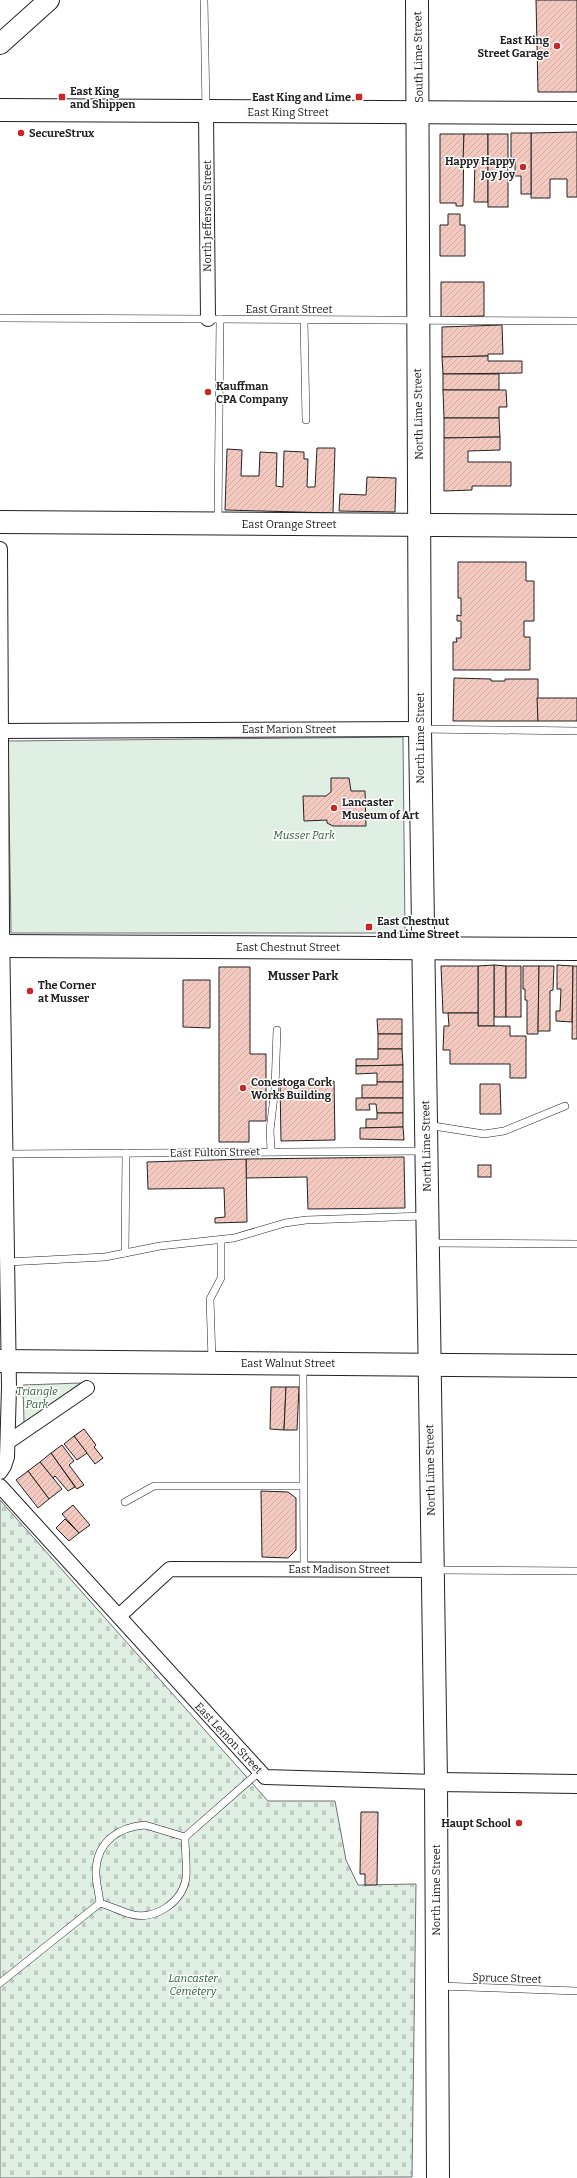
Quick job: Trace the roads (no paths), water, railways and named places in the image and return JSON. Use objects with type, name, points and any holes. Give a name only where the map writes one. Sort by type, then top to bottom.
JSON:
[{"type":"main road","points":[[0,44],[49,0]]},
{"type":"main road","name":"South Lime Street","points":[[417,0],[418,113]]},
{"type":"main road","name":"East King Street","points":[[0,110],[577,113]]},
{"type":"main road","name":"North Lime Street","points":[[418,113],[417,320],[420,729],[428,1364],[436,1782],[438,2178]]},
{"type":"main road","name":"East Orange Street","points":[[0,522],[577,526]]},
{"type":"main road","name":"East Chestnut Street","points":[[1,946],[577,949]]},
{"type":"main road","name":"East Walnut Street","points":[[4,1361],[577,1366]]},
{"type":"street","name":"North Jefferson Street","points":[[206,112],[214,319]]},
{"type":"street","points":[[0,549],[2,1116],[5,1154],[3,1190],[7,1262],[4,1361],[8,1442],[6,1462],[0,1472]]},
{"type":"street","name":"East Marion Street","points":[[1,731],[420,729]]},
{"type":"street","points":[[8,1442],[87,1388]]},
{"type":"street","name":"East Lemon Street","points":[[0,1486],[265,1777],[577,1784]]},
{"type":"street","name":"East Madison Street","points":[[119,1616],[170,1569],[304,1568],[432,1570]]},
{"type":"lane","points":[[204,0],[206,112]]},
{"type":"lane","name":"East Grant Street","points":[[0,318],[577,321]]},
{"type":"lane","name":"North Jefferson Street","points":[[214,319],[218,524]]},
{"type":"lane","points":[[304,320],[306,420]]},
{"type":"lane","name":"East Marion Street","points":[[420,729],[577,731]]},
{"type":"lane","points":[[271,1151],[270,1130],[275,1088],[277,1030]]},
{"type":"lane","points":[[425,1124],[484,1134],[504,1131],[566,1106]]},
{"type":"lane","name":"East Fulton Street","points":[[5,1154],[426,1151]]},
{"type":"lane","points":[[125,1253],[126,1153]]},
{"type":"lane","points":[[7,1262],[91,1258],[160,1246],[221,1240],[234,1238],[285,1223],[306,1220],[426,1216]]},
{"type":"lane","points":[[212,1363],[210,1299],[221,1278],[221,1240]]},
{"type":"lane","points":[[427,1243],[577,1244]]},
{"type":"lane","points":[[303,1364],[304,1568]]},
{"type":"lane","points":[[125,1502],[154,1486],[303,1486]]},
{"type":"lane","name":"East Madison Street","points":[[432,1570],[577,1571]]},
{"type":"lane","points":[[185,1837],[259,1772]]},
{"type":"lane","points":[[100,1903],[96,1871],[98,1856],[105,1842],[116,1832],[130,1826],[145,1825],[185,1837]]},
{"type":"lane","points":[[100,1903],[130,1914],[145,1916],[159,1912],[171,1904],[181,1892],[186,1878],[185,1837]]},
{"type":"lane","points":[[0,1983],[100,1903]]},
{"type":"lane","name":"Spruce Street","points":[[437,1986],[577,1991]]},
{"type":"place","name":"East King Street Garage","points":[[557,46]]},
{"type":"place","name":"East King and Shippen","points":[[62,97]]},
{"type":"place","name":"East King and Lime","points":[[359,97]]},
{"type":"place","name":"SecureStrux","points":[[21,133]]},
{"type":"place","name":"Happy Happy Joy Joy","points":[[523,167]]},
{"type":"place","name":"Kauffman CPA Company","points":[[208,392]]},
{"type":"place","name":"Lancaster Museum of Art","points":[[334,808]]},
{"type":"place","name":"East Chestnut and Lime Street","points":[[369,927]]},
{"type":"place","name":"The Corner at Musser","points":[[30,991]]},
{"type":"place","name":"Conestoga Cork Works Building","points":[[243,1088]]},
{"type":"place","name":"Haupt School","points":[[519,1823]]},
{"type":"district","name":"Musser Park","points":[[303,976]]},
{"type":"park label","name":"Triangle Park","points":[[37,1397]]},
{"type":"park label","name":"Lancaster Cemetery","points":[[193,1984]]}]
